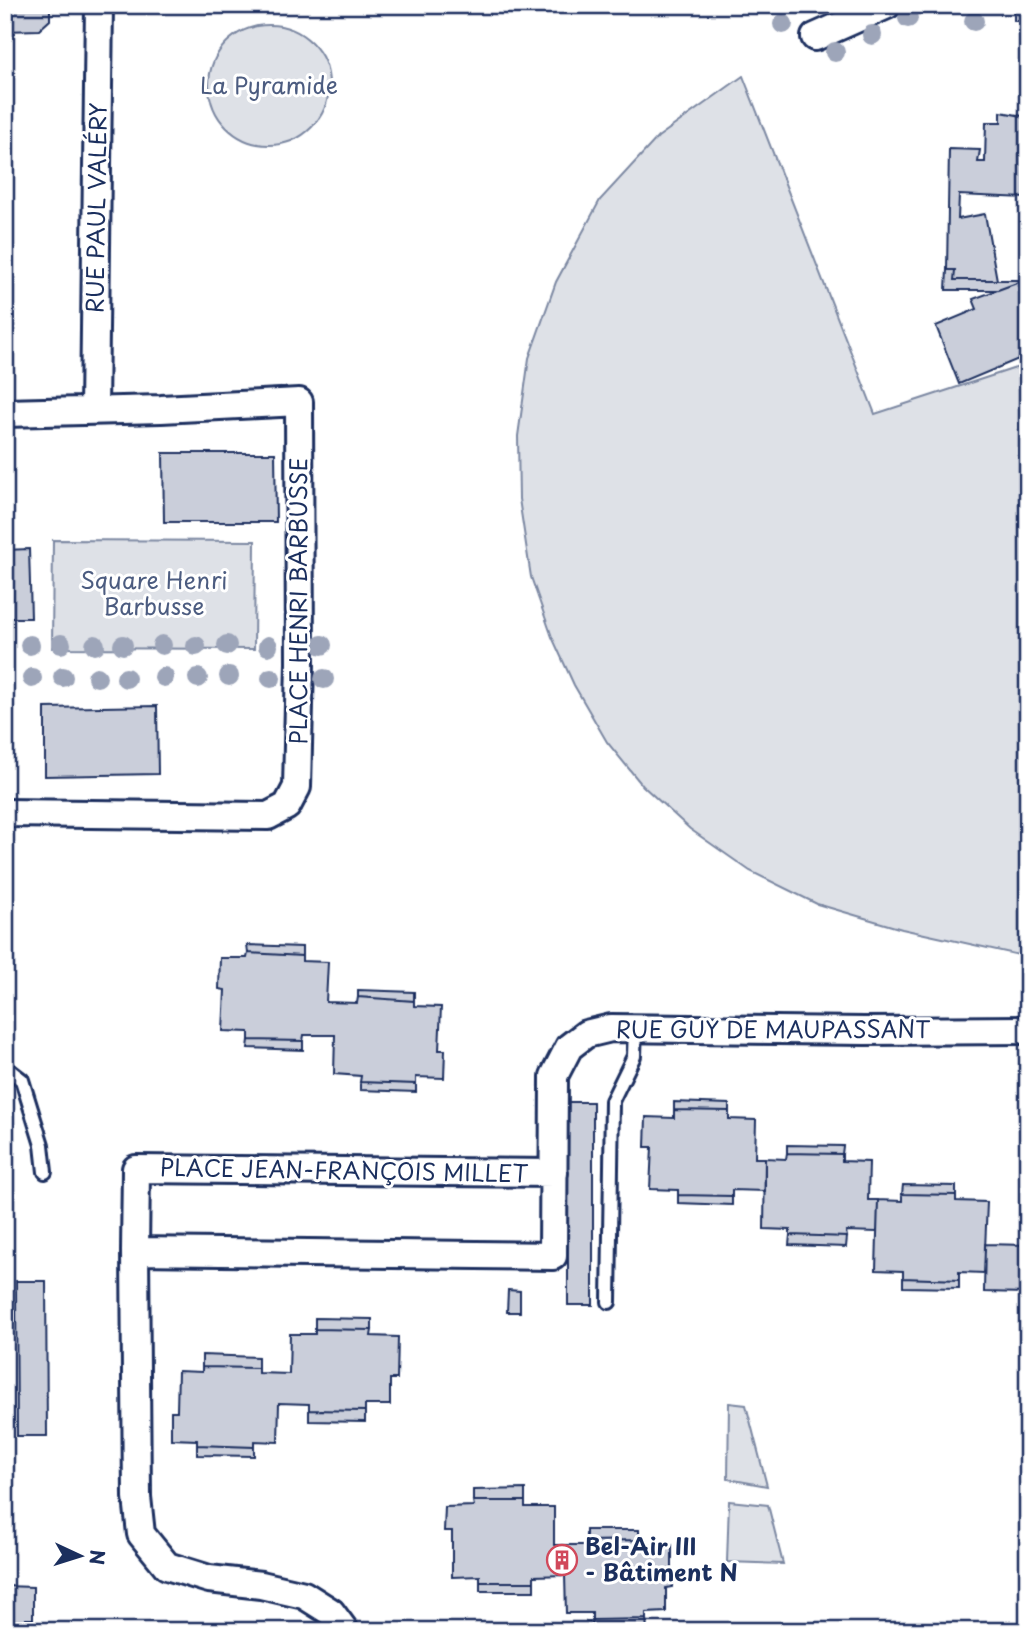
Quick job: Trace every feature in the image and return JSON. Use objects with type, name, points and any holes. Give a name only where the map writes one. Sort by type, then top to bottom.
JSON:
[{"type":"street","name":"RUE PAUL VALÉRY","points":[[94,410],[99,5]]},
{"type":"street","points":[[815,37],[887,5]]},
{"type":"street","name":"PLACE HENRI BARBUSSE","points":[[5,413],[299,402],[300,624],[297,787],[287,806],[268,817],[5,813]]},
{"type":"street","name":"RUE GUY DE MAUPASSANT","points":[[554,1173],[554,1076],[569,1047],[586,1034],[611,1028],[1028,1030]]},
{"type":"street","name":"PLACE JEAN-FRANÇOIS MILLET","points":[[135,1251],[553,1256],[554,1173],[136,1170],[135,1251],[136,1441],[141,1534],[167,1566],[209,1579],[261,1585],[304,1595],[331,1612],[345,1631]]},
{"type":"lane","points":[[609,1302],[612,1101],[634,1056],[635,1028]]},
{"type":"lane","points":[[5,1067],[22,1080],[41,1145],[45,1172]]},
{"type":"green space","name":"La Pyramide","points":[[269,25],[292,30],[311,43],[324,62],[329,85],[324,108],[311,127],[292,140],[269,145],[246,140],[227,127],[214,108],[209,85],[214,62],[227,43],[246,30]]},
{"type":"green space","points":[[743,76],[875,414],[1028,364],[1028,957],[902,929],[817,904],[750,871],[690,829],[643,786],[607,742],[574,685],[552,637],[531,577],[519,499],[518,436],[529,358],[556,282],[600,200],[658,137]]},
{"type":"green space","name":"Square Henri Barbusse","points":[[53,540],[255,541],[254,649],[52,648]]},
{"type":"green space","points":[[729,1403],[746,1405],[767,1486],[728,1479]]},
{"type":"green space","points":[[729,1501],[768,1505],[783,1564],[727,1562]]},
{"type":"building","points":[[5,5],[50,5],[50,20],[39,30],[5,31]]},
{"type":"building","points":[[1014,5],[1028,5],[1028,21],[1014,21]]},
{"type":"building","points":[[1001,112],[1028,117],[1028,198],[959,195],[958,219],[985,214],[997,280],[954,280],[955,270],[947,270],[949,149],[980,150],[978,162],[985,162],[986,122],[1001,122]]},
{"type":"building","points":[[947,270],[955,270],[954,280],[1025,280],[998,290],[946,290]]},
{"type":"building","points":[[1028,272],[1028,355],[959,384],[936,326],[977,309],[973,299],[1025,280]]},
{"type":"building","points":[[163,453],[275,453],[276,522],[164,522]]},
{"type":"building","points":[[29,549],[31,618],[5,618],[5,550]]},
{"type":"building","points":[[157,706],[158,774],[45,776],[45,708]]},
{"type":"building","points":[[247,945],[302,947],[302,956],[248,953]]},
{"type":"building","points":[[248,953],[302,956],[302,961],[328,962],[326,1002],[357,1003],[358,997],[414,1001],[414,1006],[441,1007],[439,1050],[445,1050],[444,1078],[416,1077],[416,1084],[360,1082],[361,1076],[334,1074],[335,1035],[304,1035],[303,1041],[249,1040],[249,1032],[223,1031],[225,990],[219,989],[220,958],[247,958]]},
{"type":"building","points":[[358,990],[414,992],[414,1001],[358,997]]},
{"type":"building","points":[[249,1040],[303,1041],[303,1050],[248,1048]]},
{"type":"building","points":[[360,1082],[416,1084],[416,1092],[360,1090]]},
{"type":"building","points":[[568,1102],[593,1102],[593,1305],[568,1305]]},
{"type":"building","points":[[674,1102],[729,1104],[729,1111],[674,1110]]},
{"type":"building","points":[[674,1110],[729,1111],[729,1119],[756,1120],[755,1158],[765,1158],[765,1191],[732,1190],[732,1196],[678,1195],[678,1190],[650,1189],[652,1147],[645,1147],[646,1117],[674,1118]]},
{"type":"building","points":[[787,1145],[843,1146],[842,1154],[787,1153]]},
{"type":"building","points":[[787,1153],[842,1154],[842,1161],[869,1162],[868,1200],[878,1200],[877,1232],[846,1231],[847,1237],[790,1235],[790,1230],[764,1229],[765,1158],[786,1159]]},
{"type":"building","points":[[903,1185],[956,1186],[956,1195],[902,1194]]},
{"type":"building","points":[[902,1194],[956,1195],[956,1201],[987,1202],[984,1273],[959,1272],[959,1280],[903,1278],[903,1271],[876,1270],[878,1200],[902,1201]]},
{"type":"building","points":[[678,1195],[732,1196],[732,1205],[678,1203]]},
{"type":"building","points":[[790,1235],[847,1237],[846,1247],[789,1245]]},
{"type":"building","points":[[985,1244],[1028,1245],[1028,1293],[984,1292]]},
{"type":"building","points":[[903,1278],[959,1280],[959,1288],[903,1287]]},
{"type":"building","points":[[16,1281],[46,1281],[47,1436],[17,1436]]},
{"type":"building","points":[[508,1290],[520,1291],[520,1312],[507,1312]]},
{"type":"building","points":[[315,1318],[372,1319],[372,1330],[315,1329]]},
{"type":"building","points":[[315,1329],[372,1330],[371,1336],[398,1337],[397,1379],[390,1379],[390,1405],[365,1405],[365,1411],[309,1410],[309,1404],[279,1403],[278,1442],[254,1441],[254,1447],[197,1445],[197,1440],[171,1439],[171,1411],[177,1411],[178,1371],[202,1372],[202,1367],[258,1368],[258,1373],[289,1374],[290,1334],[315,1334]]},
{"type":"building","points":[[202,1355],[258,1357],[258,1368],[202,1367]]},
{"type":"building","points":[[309,1410],[365,1411],[365,1422],[309,1421]]},
{"type":"building","points":[[197,1445],[254,1447],[254,1456],[197,1455]]},
{"type":"building","points":[[525,1489],[525,1501],[473,1501],[473,1490]]},
{"type":"building","name":"Bel-Air III - Bâtiment N","points":[[473,1501],[525,1501],[525,1507],[554,1507],[554,1545],[585,1545],[586,1541],[639,1540],[639,1545],[672,1545],[672,1587],[666,1588],[666,1612],[646,1613],[646,1619],[592,1620],[592,1613],[566,1613],[565,1575],[534,1576],[534,1582],[480,1582],[480,1576],[452,1577],[452,1531],[444,1531],[445,1507],[474,1506]]},
{"type":"building","points":[[586,1530],[639,1530],[639,1540],[586,1541]]},
{"type":"building","points":[[480,1582],[534,1582],[534,1591],[480,1591]]},
{"type":"building","points":[[5,1586],[33,1587],[33,1619],[26,1619],[26,1631],[5,1631]]},
{"type":"building","points":[[646,1619],[647,1629],[591,1630],[592,1620]]},
{"type":"place","name":"Bel-Air III - Bâtiment N","points":[[562,1560]]}]
